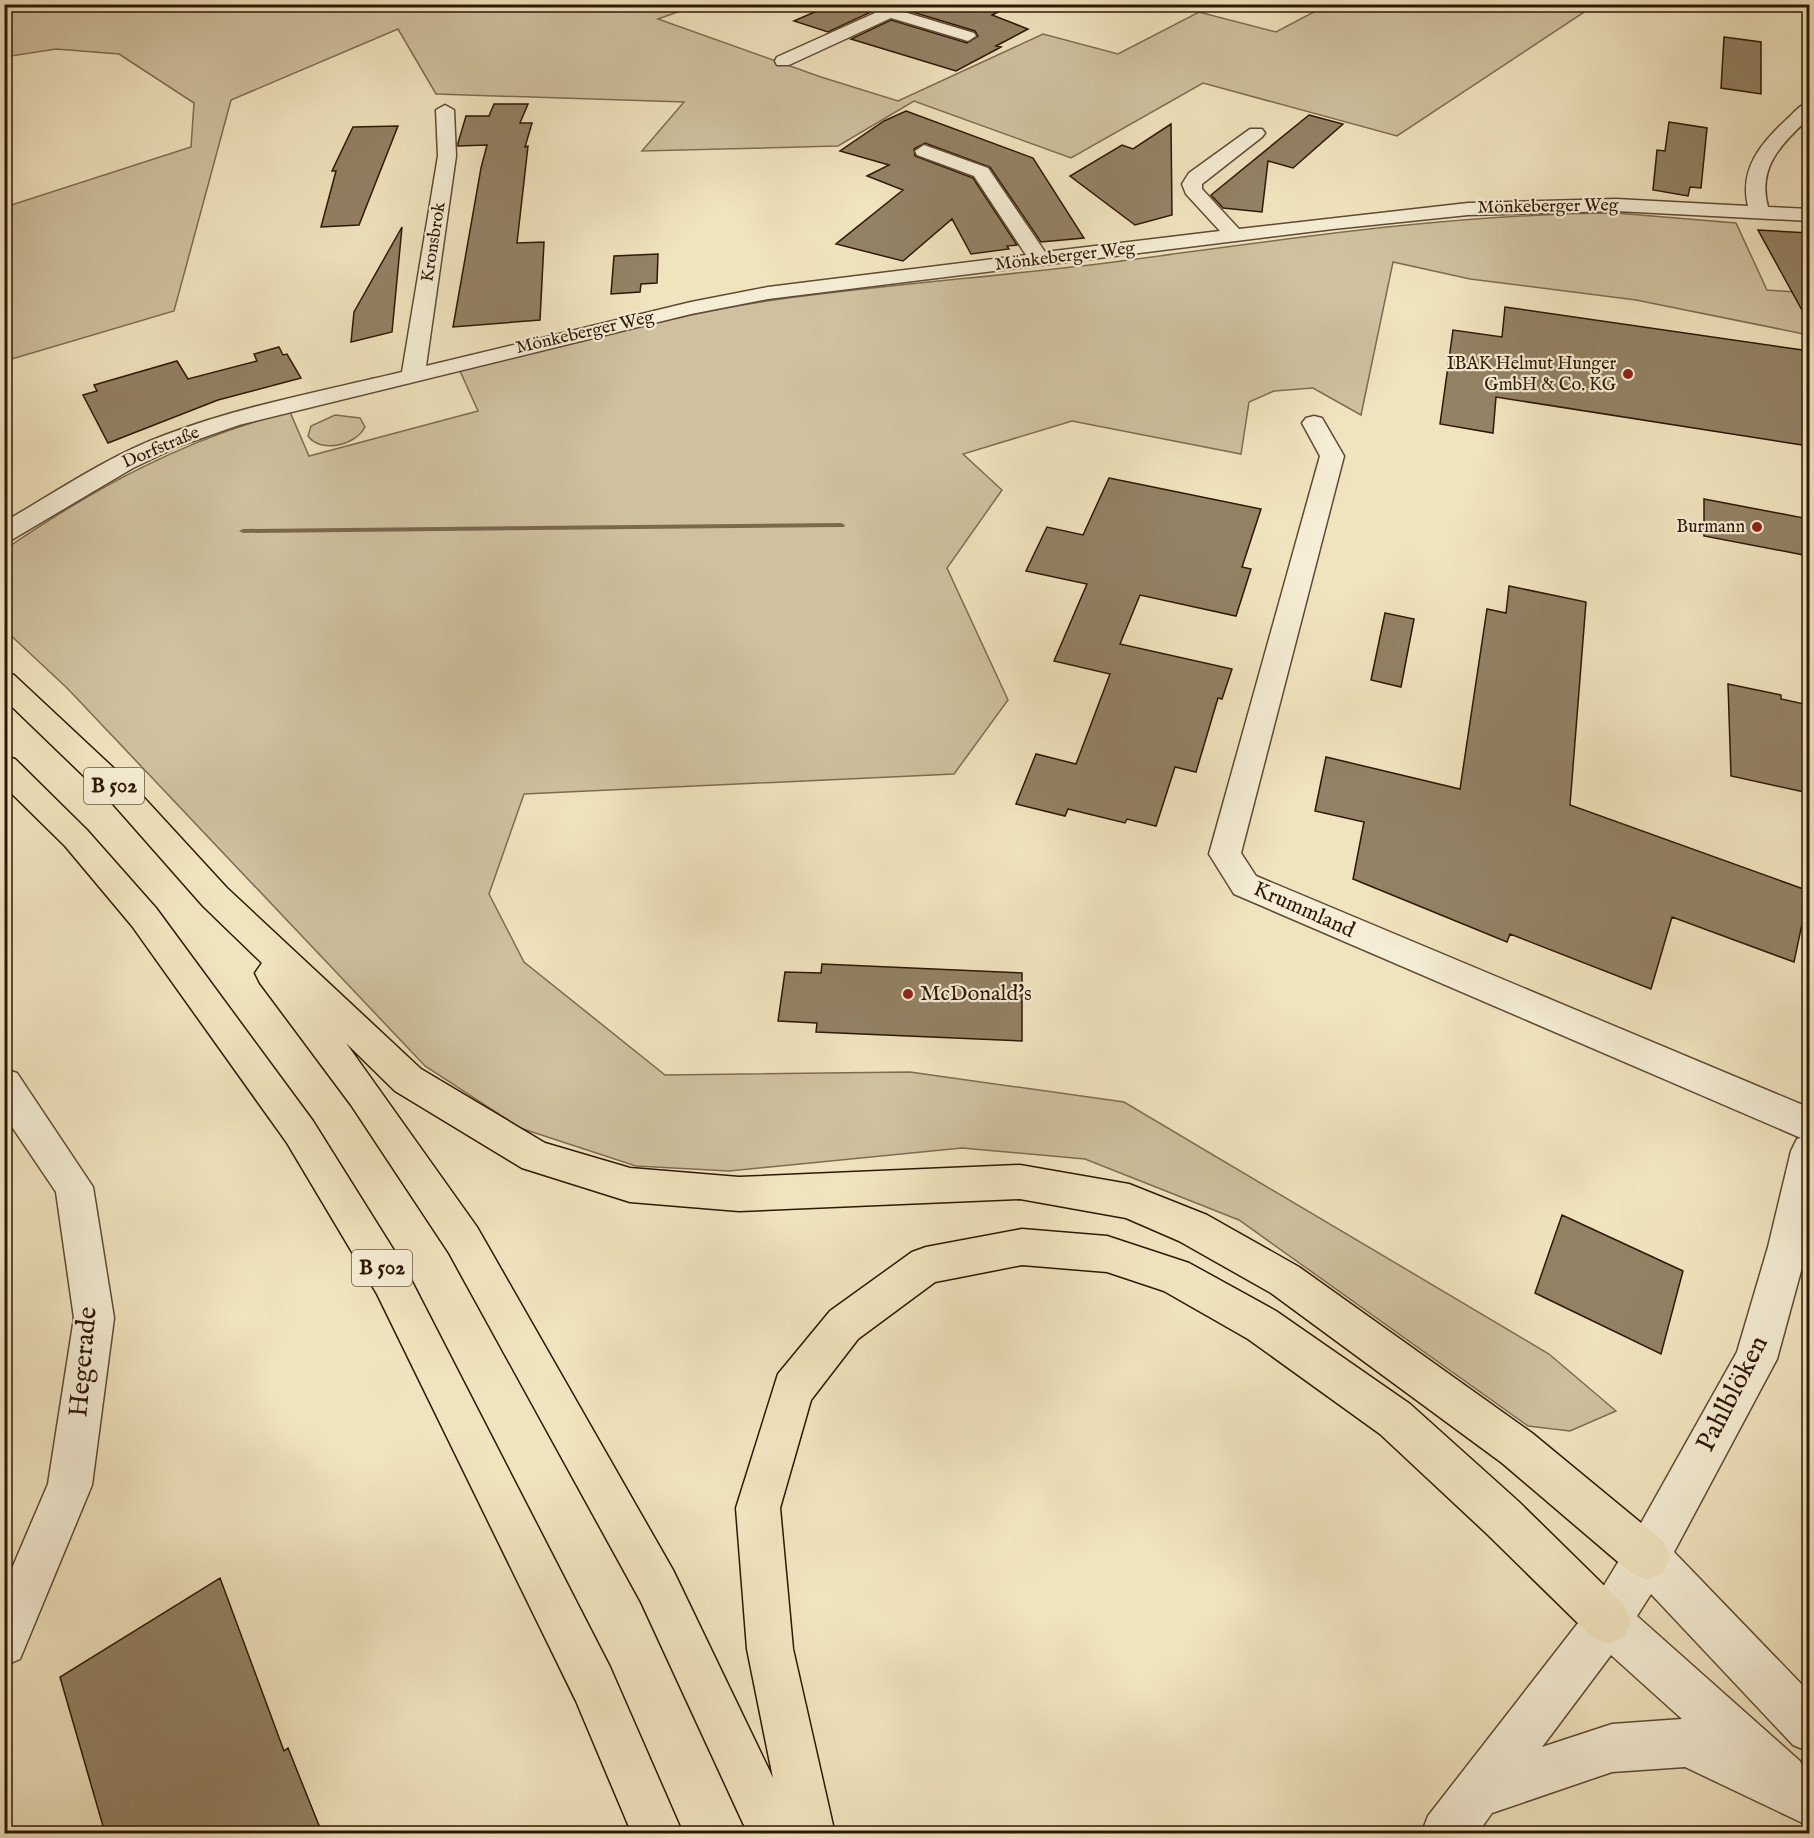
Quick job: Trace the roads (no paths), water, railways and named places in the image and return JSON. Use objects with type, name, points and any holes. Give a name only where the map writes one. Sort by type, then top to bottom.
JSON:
[{"type":"highway","name":"B 502","points":[[4,682],[125,797],[215,897],[363,1094],[463,1240],[657,1586],[774,1833]]},
{"type":"highway","name":"B 502","points":[[4,767],[76,838],[144,917],[300,1132],[391,1281],[593,1684],[658,1833]]},
{"type":"highway","points":[[215,897],[408,1080],[535,1156],[630,1185],[739,1194],[1020,1182],[1129,1201],[1193,1228],[1285,1280],[1482,1422],[1517,1448],[1647,1557]]},
{"type":"highway","points":[[810,1833],[770,1649],[758,1508],[793,1389],[844,1325],[926,1265],[1022,1247],[1107,1254],[1175,1276],[1262,1324],[1395,1419],[1502,1517],[1608,1621]]},
{"type":"street","points":[[866,4],[968,36]]},
{"type":"street","points":[[783,61],[908,4]]},
{"type":"street","points":[[1764,4],[1809,6]]},
{"type":"street","points":[[1760,214],[1755,200],[1755,176],[1762,156],[1776,137],[1809,108]]},
{"type":"street","name":"Kronsbrok","points":[[414,374],[447,156],[445,110]]},
{"type":"street","points":[[1235,236],[1193,190],[1192,184],[1196,177],[1256,134]]},
{"type":"street","points":[[924,151],[981,172],[1040,260]]},
{"type":"street","name":"Mönkeberger Weg","points":[[330,394],[691,308],[768,293],[1372,219],[1532,206],[1616,205],[1809,215]]},
{"type":"street","name":"Dorfstraße","points":[[4,533],[124,462],[171,441],[231,420],[330,394]]},
{"type":"street","name":"Krummland","points":[[1314,423],[1332,456],[1226,854],[1245,885],[1809,1125]]},
{"type":"street","name":"Hegerade","points":[[4,1643],[70,1485],[94,1318],[74,1187],[6,1088]]},
{"type":"street","name":"Pahlblöken","points":[[1446,1833],[1608,1621],[1647,1557],[1756,1359],[1764,1340],[1809,1150]]},
{"type":"street","points":[[1647,1557],[1809,1728]]},
{"type":"street","points":[[1608,1621],[1809,1801]]},
{"type":"street","points":[[1477,1794],[1612,1748],[1687,1743],[1809,1801]]},
{"type":"waterway","points":[[243,531],[841,525]]},
{"type":"place","name":"IBAK Helmut Hunger GmbH & Co. KG","points":[[1628,374]]},
{"type":"place","name":"Burmann","points":[[1757,527]]},
{"type":"place","name":"McDonald's","points":[[908,994]]}]
